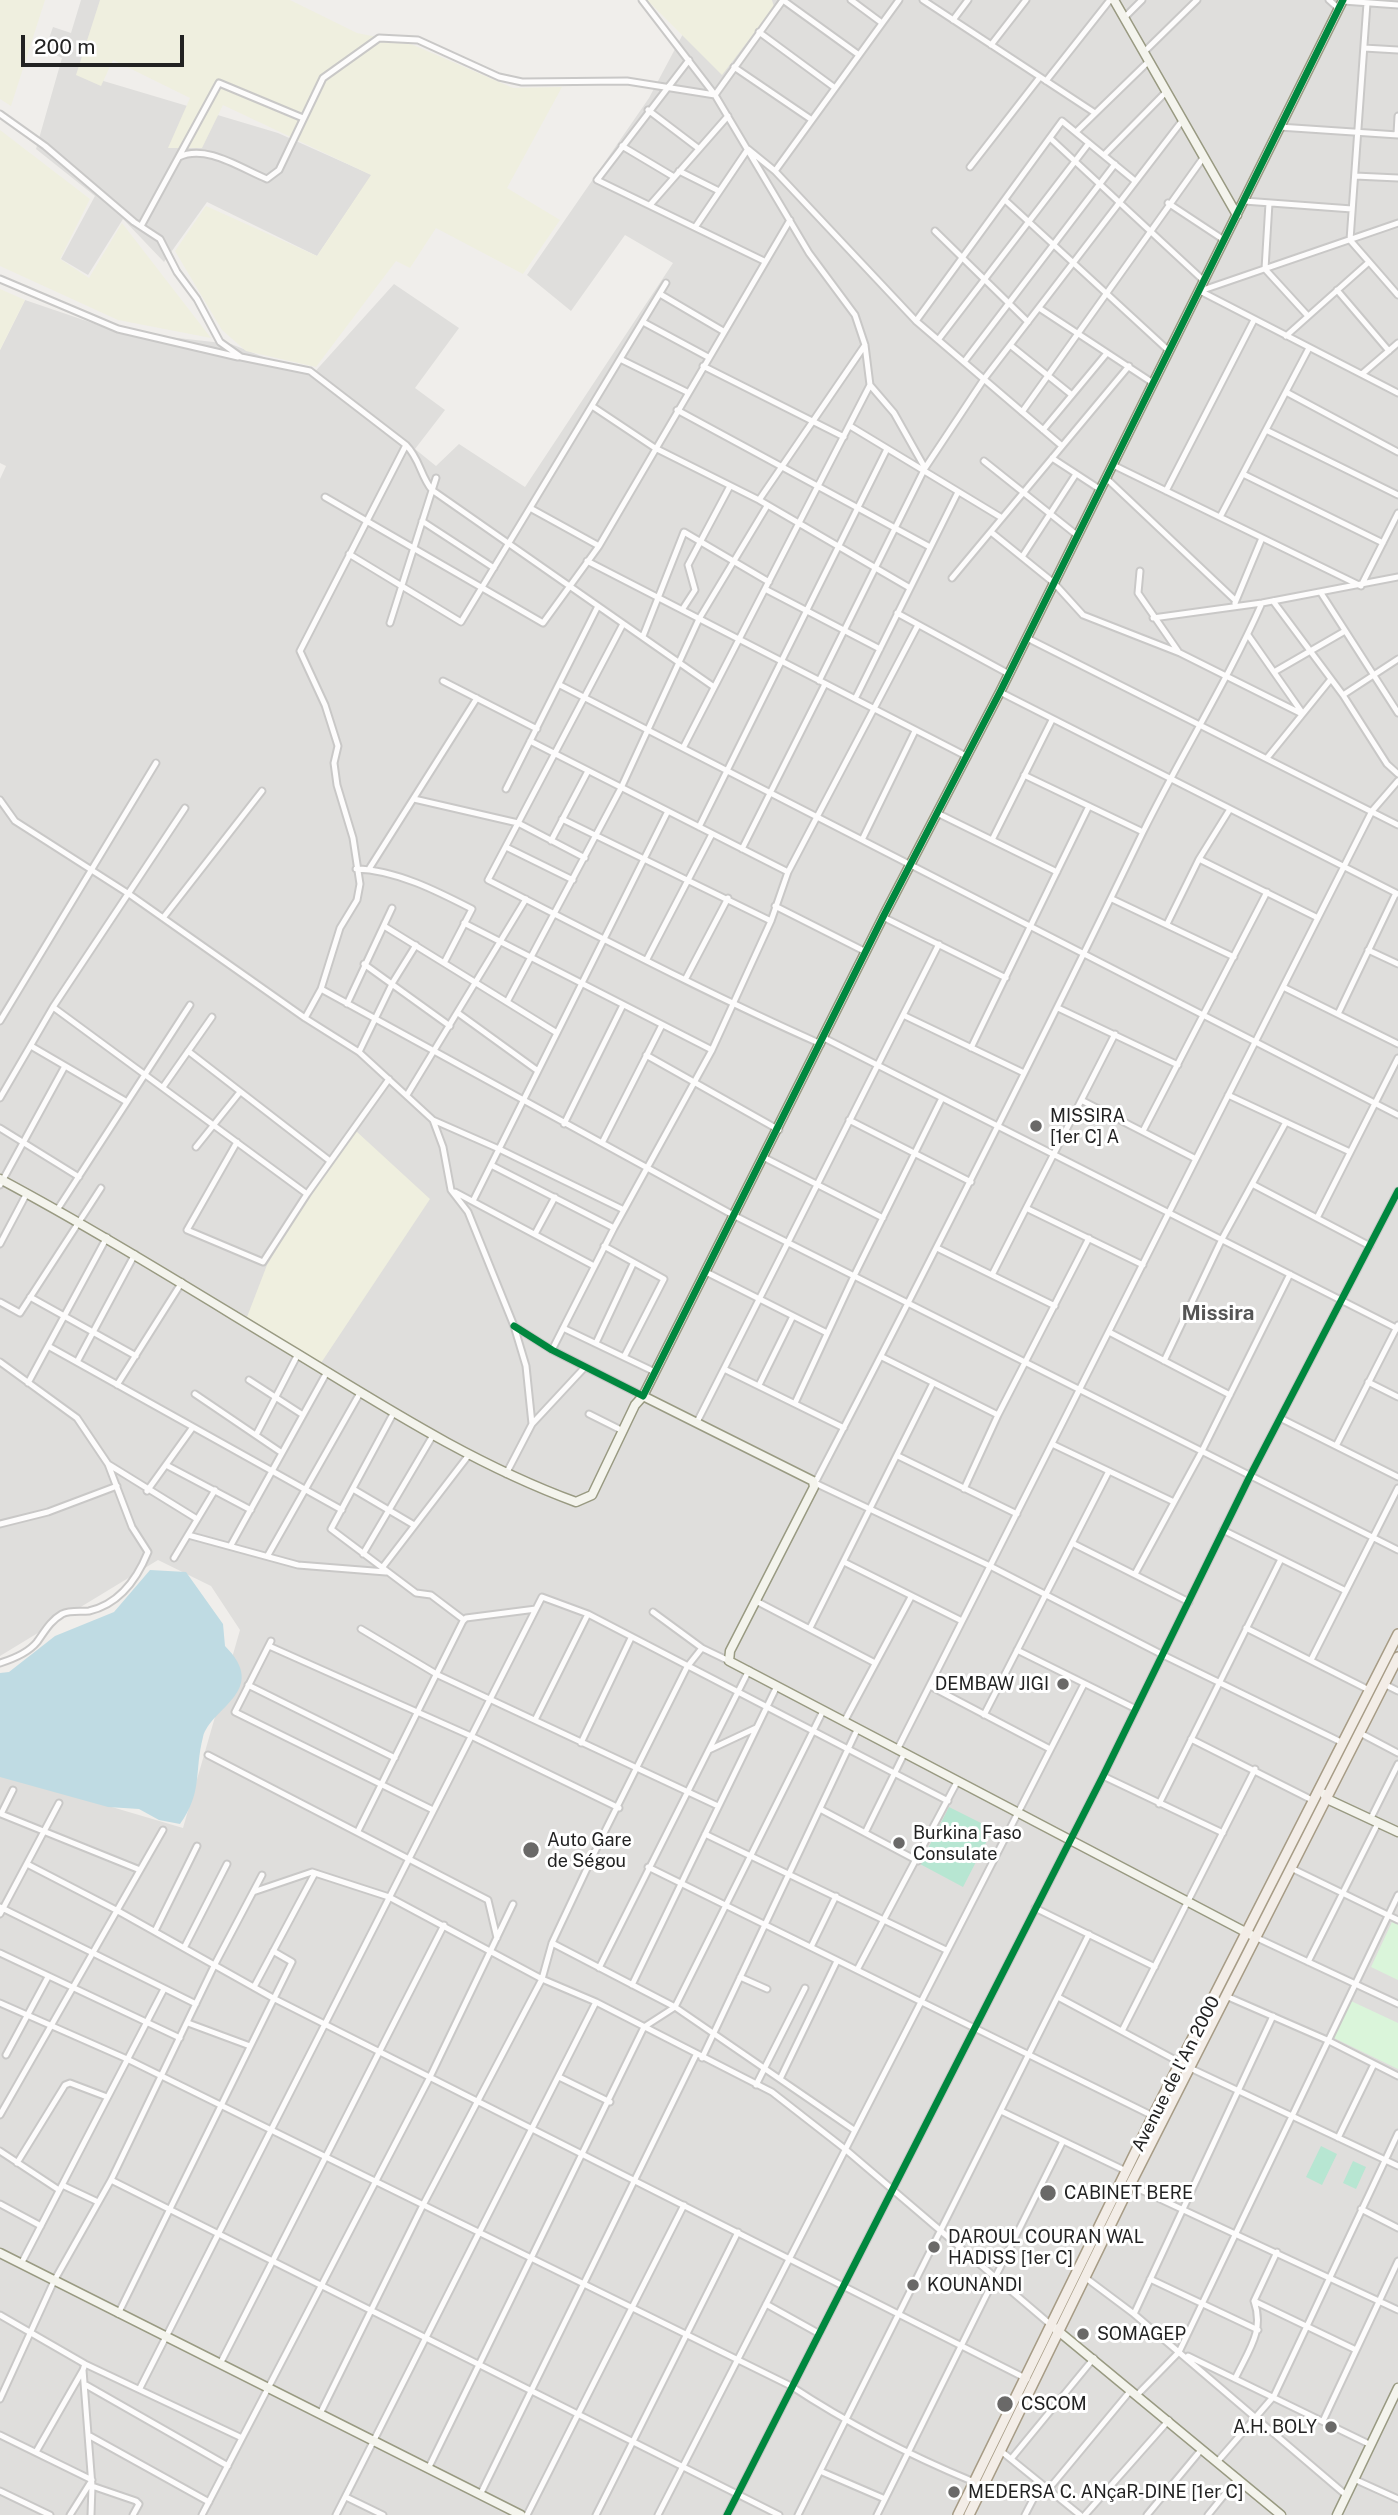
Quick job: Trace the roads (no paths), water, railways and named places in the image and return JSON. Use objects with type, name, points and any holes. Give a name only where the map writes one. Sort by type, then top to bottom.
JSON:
[{"type":"main road","name":"Avenue de l'An 2000","points":[[958,2515],[1027,2379],[1086,2278],[1186,2065],[1398,1634]]},
{"type":"main road","name":"Avenue de l'An 2000","points":[[969,2515],[1001,2451],[1153,2116],[1226,1996],[1251,1935],[1291,1868],[1398,1657]]},
{"type":"street","points":[[642,0],[715,95],[790,220],[855,315],[865,345],[870,385],[683,748]]},
{"type":"street","points":[[715,95],[783,0],[859,55]]},
{"type":"street","points":[[851,0],[882,23]]},
{"type":"street","points":[[775,171],[899,0]]},
{"type":"street","points":[[923,0],[1095,113]]},
{"type":"street","points":[[953,20],[968,0]]},
{"type":"street","points":[[991,45],[1026,0]]},
{"type":"street","points":[[1046,81],[1112,0],[1237,215]]},
{"type":"street","points":[[1124,18],[1142,0]]},
{"type":"street","points":[[1144,52],[1197,0]]},
{"type":"street","points":[[1329,0],[1341,3],[1398,5]]},
{"type":"street","points":[[65,1066],[1,1181],[107,1237],[432,1437],[506,1474],[576,1502],[592,1495],[765,1158],[883,917],[1000,692],[1341,3]]},
{"type":"street","points":[[1367,3],[1350,240],[1397,291]]},
{"type":"street","points":[[759,32],[835,88]]},
{"type":"street","points":[[178,158],[191,151],[205,153],[267,179],[279,170],[323,78],[379,38],[418,40],[499,77],[522,82],[576,79],[667,86],[715,95]]},
{"type":"street","points":[[1364,48],[1398,50]]},
{"type":"street","points":[[690,60],[648,110],[597,180],[764,261]]},
{"type":"street","points":[[1076,132],[1148,62]]},
{"type":"street","points":[[734,67],[812,120]]},
{"type":"street","points":[[970,167],[1040,77]]},
{"type":"street","points":[[141,226],[219,83],[303,118]]},
{"type":"street","points":[[1104,155],[1166,92]]},
{"type":"street","points":[[648,110],[698,148]]},
{"type":"street","points":[[0,114],[45,146],[160,239],[220,342],[241,357]]},
{"type":"street","points":[[650,205],[728,116]]},
{"type":"street","points":[[1279,127],[1397,134],[1398,116]]},
{"type":"street","points":[[916,321],[1062,121],[1135,181]]},
{"type":"street","points":[[742,849],[771,793],[844,631],[925,468],[984,379],[1182,121]]},
{"type":"street","points":[[1050,138],[1204,281]]},
{"type":"street","points":[[938,340],[1089,143]]},
{"type":"street","points":[[622,146],[674,177]]},
{"type":"street","points":[[748,149],[775,171],[916,321],[1062,446]]},
{"type":"street","points":[[696,226],[748,149]]},
{"type":"street","points":[[1022,412],[1168,203],[1203,158]]},
{"type":"street","points":[[964,362],[1115,164]]},
{"type":"street","points":[[679,171],[719,191]]},
{"type":"street","points":[[1354,176],[1398,178]]},
{"type":"street","points":[[1005,200],[1169,351]]},
{"type":"street","points":[[1243,201],[1352,209]]},
{"type":"street","points":[[1168,203],[1224,240]]},
{"type":"street","points":[[1269,203],[1265,269],[1308,316]]},
{"type":"street","points":[[325,497],[543,623],[599,546],[790,220]]},
{"type":"street","points":[[1200,291],[1398,223]]},
{"type":"street","points":[[934,231],[1028,322]]},
{"type":"street","points":[[1286,336],[1369,262]]},
{"type":"street","points":[[0,279],[118,330],[310,371],[406,445],[416,456],[422,478],[432,489],[714,687]]},
{"type":"street","points":[[349,554],[461,622],[666,283]]},
{"type":"street","points":[[1337,290],[1389,351]]},
{"type":"street","points":[[1200,291],[1398,393]]},
{"type":"street","points":[[660,294],[723,331]]},
{"type":"street","points":[[1040,308],[1153,383]]},
{"type":"street","points":[[1166,491],[1254,320]]},
{"type":"street","points":[[643,322],[708,357]]},
{"type":"street","points":[[1362,374],[1398,343]]},
{"type":"street","points":[[759,500],[865,345]]},
{"type":"street","points":[[1010,345],[1072,395]]},
{"type":"street","points":[[1220,517],[1309,348]]},
{"type":"street","points":[[1043,430],[1107,353]]},
{"type":"street","points":[[620,359],[687,392]]},
{"type":"street","points":[[703,366],[844,437]]},
{"type":"street","points":[[952,578],[1129,366]]},
{"type":"street","points":[[870,385],[894,413],[925,468]]},
{"type":"street","points":[[1286,392],[1398,452]]},
{"type":"street","points":[[592,406],[655,448],[759,500],[910,588]]},
{"type":"street","points":[[677,410],[930,547]]},
{"type":"street","points":[[850,426],[925,468],[958,492],[1002,518]]},
{"type":"street","points":[[1266,430],[1398,495]]},
{"type":"street","points":[[305,1018],[321,989],[340,928],[357,900],[360,884],[353,838],[334,763],[338,746],[325,705],[300,651],[406,445]]},
{"type":"street","points":[[699,827],[887,449]]},
{"type":"street","points":[[1052,458],[1101,489]]},
{"type":"street","points":[[984,461],[1078,536]]},
{"type":"street","points":[[1113,464],[1361,586]]},
{"type":"street","points":[[1022,558],[1076,474]]},
{"type":"street","points":[[1243,474],[1383,543]]},
{"type":"street","points":[[390,623],[436,478]]},
{"type":"street","points":[[1106,478],[1234,603]]},
{"type":"street","points":[[682,610],[695,590],[688,565],[730,486]]},
{"type":"street","points":[[855,699],[958,492]]},
{"type":"street","points":[[508,1002],[621,788],[699,619],[732,560],[767,506]]},
{"type":"street","points":[[530,508],[599,546]]},
{"type":"street","points":[[1361,586],[1398,513]]},
{"type":"street","points":[[422,522],[494,568]]},
{"type":"street","points":[[643,636],[684,532],[769,582]]},
{"type":"street","points":[[991,532],[1054,583],[1083,615],[1180,653],[1303,714]]},
{"type":"street","points":[[1234,603],[1262,538]]},
{"type":"street","points":[[587,561],[966,757]]},
{"type":"street","points":[[672,562],[688,565]]},
{"type":"street","points":[[1140,571],[1138,593],[1180,653]]},
{"type":"street","points":[[1153,618],[1234,603],[1262,603],[1398,577]]},
{"type":"street","points":[[765,590],[880,649]]},
{"type":"street","points":[[1321,593],[1373,675],[1396,704],[1398,713]]},
{"type":"street","points":[[1273,601],[1343,695],[1387,764],[1398,774]]},
{"type":"street","points":[[729,1661],[730,1651],[971,1182],[1143,832],[1198,724],[1227,677],[1262,603]]},
{"type":"street","points":[[506,789],[598,606]]},
{"type":"street","points":[[897,613],[1009,674]]},
{"type":"street","points":[[624,624],[488,880],[685,978],[733,1005],[877,1065],[1397,1327],[1336,1447]]},
{"type":"street","points":[[552,1350],[614,1227],[712,1050],[771,921],[788,872],[918,625]]},
{"type":"street","points":[[1274,672],[1345,631]]},
{"type":"street","points":[[1248,635],[1303,714]]},
{"type":"street","points":[[1027,638],[1398,825]]},
{"type":"street","points":[[1343,695],[1398,659]]},
{"type":"street","points":[[1267,758],[1331,679]]},
{"type":"street","points":[[443,681],[537,729]]},
{"type":"street","points":[[560,685],[1398,1115]]},
{"type":"street","points":[[1000,692],[1397,893],[1338,1014]]},
{"type":"street","points":[[369,869],[477,698]]},
{"type":"street","points":[[992,840],[1052,720]]},
{"type":"street","points":[[862,840],[915,731]]},
{"type":"street","points":[[530,741],[788,872]]},
{"type":"street","points":[[0,1021],[156,763]]},
{"type":"street","points":[[551,841],[588,771]]},
{"type":"street","points":[[1024,775],[1143,832]]},
{"type":"street","points":[[865,1833],[962,1621],[1344,866],[1372,811],[1398,781]]},
{"type":"street","points":[[163,918],[262,791]]},
{"type":"street","points":[[414,799],[518,823],[585,858]]},
{"type":"street","points":[[0,800],[15,821],[129,894],[305,1018],[359,1052],[433,1120],[624,1210]]},
{"type":"street","points":[[971,1048],[1089,806]]},
{"type":"street","points":[[0,1098],[54,1007],[185,808]]},
{"type":"street","points":[[1167,924],[1199,859],[1230,809]]},
{"type":"street","points":[[473,1201],[668,811]]},
{"type":"street","points":[[937,813],[1057,873]]},
{"type":"street","points":[[562,819],[771,921]]},
{"type":"street","points":[[647,959],[712,834]]},
{"type":"street","points":[[506,847],[573,880]]},
{"type":"street","points":[[1199,859],[1318,918]]},
{"type":"street","points":[[356,869],[369,869],[433,889],[472,909],[444,963]]},
{"type":"street","points":[[1143,1131],[1267,892]]},
{"type":"street","points":[[685,978],[728,898]]},
{"type":"street","points":[[1112,899],[1234,957]]},
{"type":"street","points":[[407,1095],[526,900]]},
{"type":"street","points":[[775,906],[866,952]]},
{"type":"street","points":[[347,1004],[392,908]]},
{"type":"street","points":[[883,917],[1006,978]]},
{"type":"street","points":[[464,923],[712,1050]]},
{"type":"street","points":[[384,926],[557,1033]]},
{"type":"street","points":[[697,1422],[939,944]]},
{"type":"street","points":[[359,1052],[393,982],[416,945]]},
{"type":"street","points":[[1368,950],[1398,964]]},
{"type":"street","points":[[365,964],[450,1026]]},
{"type":"street","points":[[1283,987],[1398,1044]]},
{"type":"street","points":[[321,989],[735,1216],[1398,1550]]},
{"type":"street","points":[[57,1210],[190,1005]]},
{"type":"street","points":[[565,1124],[623,1005]]},
{"type":"street","points":[[54,1007],[307,1194]]},
{"type":"street","points":[[1058,1007],[1178,1065]]},
{"type":"street","points":[[458,1013],[538,1071]]},
{"type":"street","points":[[903,1015],[1024,1073]]},
{"type":"street","points":[[163,1087],[212,1017]]},
{"type":"street","points":[[602,1143],[662,1025]]},
{"type":"street","points":[[992,1275],[1115,1034]]},
{"type":"street","points":[[31,1046],[127,1102]]},
{"type":"street","points":[[188,1052],[330,1161]]},
{"type":"street","points":[[646,1055],[779,1130]]},
{"type":"street","points":[[1317,1218],[1398,1058]]},
{"type":"street","points":[[237,1142],[187,1230],[263,1262],[307,1194],[389,1079]]},
{"type":"street","points":[[196,1147],[240,1092]]},
{"type":"street","points":[[1228,1095],[1350,1152]]},
{"type":"street","points":[[796,1403],[854,1276],[943,1098]]},
{"type":"street","points":[[1083,1101],[1196,1159]]},
{"type":"street","points":[[433,1120],[443,1147],[451,1190],[468,1212],[514,1326],[526,1366],[532,1424]]},
{"type":"street","points":[[849,1120],[971,1182]]},
{"type":"street","points":[[1164,1362],[1222,1240],[1286,1122]]},
{"type":"street","points":[[0,1128],[79,1177]]},
{"type":"street","points":[[765,1158],[883,1218]]},
{"type":"street","points":[[491,1165],[614,1227]]},
{"type":"street","points":[[1252,1184],[1370,1246]]},
{"type":"street","points":[[0,1301],[20,1313],[101,1188]]},
{"type":"street","points":[[451,1190],[594,1266]]},
{"type":"street","points":[[727,2515],[972,2027],[1103,1776],[1250,1476],[1343,1302],[1398,1191]]},
{"type":"street","points":[[0,1244],[27,1193]]},
{"type":"street","points":[[535,1234],[555,1198]]},
{"type":"street","points":[[1028,1209],[1143,1265]]},
{"type":"street","points":[[28,1383],[107,1237]]},
{"type":"street","points":[[964,1489],[1024,1362],[1089,1238]]},
{"type":"street","points":[[604,1246],[664,1279],[624,1357]]},
{"type":"street","points":[[937,1248],[1055,1306]]},
{"type":"street","points":[[77,1362],[135,1254]]},
{"type":"street","points":[[596,1343],[633,1264]]},
{"type":"street","points":[[706,1272],[827,1333]]},
{"type":"street","points":[[1135,1574],[1202,1451],[1290,1274]]},
{"type":"street","points":[[117,1385],[182,1282]]},
{"type":"street","points":[[30,1297],[136,1356]]},
{"type":"street","points":[[759,1385],[793,1316]]},
{"type":"street","points":[[514,1326],[552,1350],[815,1483],[1046,1593],[1163,1655],[1343,1743]]},
{"type":"street","points":[[563,1328],[655,1372]]},
{"type":"street","points":[[1109,1332],[1230,1395]]},
{"type":"street","points":[[48,1346],[342,1510]]},
{"type":"street","points":[[256,1435],[298,1354]]},
{"type":"street","points":[[882,1357],[998,1415]]},
{"type":"street","points":[[0,1362],[77,1418],[108,1464],[132,1527],[148,1552],[141,1570],[128,1589],[90,1611],[64,1613],[44,1629],[37,1642],[21,1655],[0,1664]]},
{"type":"street","points":[[506,1474],[532,1424],[585,1367]]},
{"type":"street","points":[[724,1369],[844,1428]]},
{"type":"street","points":[[231,1545],[327,1372]]},
{"type":"street","points":[[249,1380],[303,1415]]},
{"type":"street","points":[[1368,1382],[1398,1397]]},
{"type":"street","points":[[810,1628],[872,1510],[933,1383]]},
{"type":"street","points":[[268,1555],[360,1393]]},
{"type":"street","points":[[195,1394],[282,1453]]},
{"type":"street","points":[[393,1414],[331,1529],[416,1593],[431,1595],[464,1620],[536,1609]]},
{"type":"street","points":[[589,1414],[623,1431]]},
{"type":"street","points":[[1280,1418],[1398,1477]]},
{"type":"street","points":[[147,1491],[193,1427]]},
{"type":"street","points":[[363,1554],[432,1437]]},
{"type":"street","points":[[1052,1444],[1174,1502]]},
{"type":"street","points":[[384,1570],[414,1525],[468,1456]]},
{"type":"street","points":[[898,1456],[1017,1514]]},
{"type":"street","points":[[108,1464],[147,1491],[197,1519]]},
{"type":"street","points":[[166,1465],[251,1510]]},
{"type":"street","points":[[984,1715],[1109,1471]]},
{"type":"street","points":[[0,1524],[48,1512],[117,1486]]},
{"type":"street","points":[[1311,1660],[1398,1488]]},
{"type":"street","points":[[353,1489],[414,1525]]},
{"type":"street","points":[[174,1558],[215,1490]]},
{"type":"street","points":[[1223,1530],[1346,1591]]},
{"type":"street","points":[[188,1535],[298,1565],[384,1570]]},
{"type":"street","points":[[1072,1543],[1189,1602]]},
{"type":"street","points":[[1159,1804],[1281,1559]]},
{"type":"street","points":[[844,1562],[962,1621]]},
{"type":"street","points":[[140,2388],[542,1597],[588,1614],[948,1801]]},
{"type":"street","points":[[844,1723],[911,1597]]},
{"type":"street","points":[[756,1601],[876,1663]]},
{"type":"street","points":[[653,1612],[702,1648],[857,1730],[1251,1935],[1398,2004]]},
{"type":"street","points":[[534,1720],[588,1614]]},
{"type":"street","points":[[358,1831],[464,1620]]},
{"type":"street","points":[[1246,1628],[1370,1690]]},
{"type":"street","points":[[361,1629],[438,1675],[718,1807]]},
{"type":"street","points":[[581,1743],[631,1638]]},
{"type":"street","points":[[433,1810],[235,1712],[270,1644],[471,1736],[619,1808]]},
{"type":"street","points":[[320,2415],[423,2205],[480,2103],[542,1979],[552,1943],[598,1843],[619,1808],[687,1667],[702,1648]]},
{"type":"street","points":[[1017,1650],[1136,1709]]},
{"type":"street","points":[[599,1968],[749,1671]]},
{"type":"street","points":[[658,2515],[1016,1812],[1084,1684]]},
{"type":"street","points":[[1384,1684],[1398,1690]]},
{"type":"street","points":[[248,1685],[396,1758]]},
{"type":"street","points":[[632,1985],[777,1686]]},
{"type":"street","points":[[930,1686],[1050,1749]]},
{"type":"street","points":[[428,2469],[610,2102],[644,2026],[675,2007],[823,1711]]},
{"type":"street","points":[[709,1750],[756,1728]]},
{"type":"street","points":[[480,2495],[635,2180],[713,2034],[857,1730]]},
{"type":"street","points":[[1360,1733],[1398,1753]]},
{"type":"street","points":[[1191,1739],[1314,1801]]},
{"type":"street","points":[[208,1755],[488,1900],[497,1938]]},
{"type":"street","points":[[1308,1962],[1397,1768]]},
{"type":"street","points":[[1122,2031],[1255,1769]]},
{"type":"street","points":[[1103,1776],[1223,1833]]},
{"type":"street","points":[[857,1970],[918,1861],[957,1782]]},
{"type":"street","points":[[1320,1789],[1327,1799],[1398,1832]]},
{"type":"street","points":[[13,1790],[1,1815],[140,1871]]},
{"type":"street","points":[[59,1803],[1,1910],[94,1951],[196,2004]]},
{"type":"street","points":[[820,1809],[918,1861]]},
{"type":"street","points":[[0,2115],[163,1829]]},
{"type":"street","points":[[705,1834],[946,1950]]},
{"type":"street","points":[[155,1931],[197,1846]]},
{"type":"street","points":[[27,1864],[155,1931],[273,1998],[899,2313],[960,2348],[1027,2379]]},
{"type":"street","points":[[184,1948],[227,1864]]},
{"type":"street","points":[[648,1867],[1153,2116]]},
{"type":"street","points":[[1291,1868],[1398,1920]]},
{"type":"street","points":[[254,1987],[314,1873]]},
{"type":"street","points":[[253,1892],[314,1873],[389,1897],[542,1979],[596,2002],[772,2092],[845,2149],[994,2278],[1169,2420],[1276,2513]]},
{"type":"street","points":[[0,2399],[54,2281],[111,2180],[215,1964],[262,1875]]},
{"type":"street","points":[[1048,2490],[1134,2392],[1179,2352],[1238,2234],[1353,1983],[1398,1895]]},
{"type":"street","points":[[811,1947],[836,1896]]},
{"type":"street","points":[[202,2515],[430,2077],[513,1904]]},
{"type":"street","points":[[1035,1908],[1155,1967]]},
{"type":"street","points":[[220,2364],[444,1925]]},
{"type":"street","points":[[798,2515],[1089,1934]]},
{"type":"street","points":[[552,1943],[675,2007],[854,2130]]},
{"type":"street","points":[[118,2314],[292,1962],[273,1951]]},
{"type":"street","points":[[0,1953],[145,2024],[180,2038]]},
{"type":"street","points":[[779,2079],[837,1961]]},
{"type":"street","points":[[6,2055],[48,1977]]},
{"type":"street","points":[[740,1977],[767,1989]]},
{"type":"street","points":[[756,2085],[805,1988]]},
{"type":"street","points":[[21,2264],[164,1989]]},
{"type":"street","points":[[1226,1996],[1327,2040],[1398,2076]]},
{"type":"street","points":[[1058,1997],[1186,2065],[1398,2166]]},
{"type":"street","points":[[336,2515],[596,2002]]},
{"type":"street","points":[[0,2003],[127,2059],[792,2385],[846,2422],[906,2453],[974,2482]]},
{"type":"street","points":[[1134,2314],[1273,2017]]},
{"type":"street","points":[[188,2022],[250,2046]]},
{"type":"street","points":[[1338,2138],[1374,2064]]},
{"type":"street","points":[[559,2077],[610,2102]]},
{"type":"street","points":[[17,2163],[65,2085],[70,2083],[107,2097]]},
{"type":"street","points":[[1001,2110],[1126,2171]]},
{"type":"street","points":[[1217,2462],[1274,2396],[1328,2276],[1398,2133]]},
{"type":"street","points":[[877,2515],[1063,2141]]},
{"type":"street","points":[[0,2151],[60,2188],[98,2202]]},
{"type":"street","points":[[111,2180],[779,2515]]},
{"type":"street","points":[[1130,2185],[1398,2310]]},
{"type":"street","points":[[0,2204],[41,2226]]},
{"type":"street","points":[[527,2515],[684,2205]]},
{"type":"street","points":[[1361,2209],[1398,2228]]},
{"type":"street","points":[[596,2515],[738,2232]]},
{"type":"street","points":[[1235,2379],[1261,2319],[1254,2301],[1277,2252]]},
{"type":"street","points":[[0,2253],[518,2514]]},
{"type":"street","points":[[1323,2421],[1398,2261]]},
{"type":"street","points":[[1086,2278],[1134,2314],[1346,2496]]},
{"type":"street","points":[[1150,2279],[1258,2330]]},
{"type":"street","points":[[1254,2301],[1356,2350]]},
{"type":"street","points":[[766,2304],[818,2333]]},
{"type":"street","points":[[0,2315],[30,2331],[84,2367],[140,2388],[242,2438]]},
{"type":"street","points":[[1179,2352],[1371,2445]]},
{"type":"street","points":[[1011,2459],[1094,2358]]},
{"type":"street","points":[[84,2367],[90,2436],[91,2515]]},
{"type":"street","points":[[36,2452],[84,2367]]},
{"type":"street","points":[[86,2385],[228,2466]]},
{"type":"street","points":[[1337,2515],[1397,2394]]},
{"type":"street","points":[[1001,2451],[1079,2514],[1169,2420]]},
{"type":"street","points":[[0,2435],[92,2483],[136,2501],[139,2504],[134,2515]]},
{"type":"street","points":[[90,2436],[209,2502]]},
{"type":"street","points":[[1147,2515],[1201,2450]]},
{"type":"street","points":[[820,2471],[885,2499]]},
{"type":"street","points":[[1208,2515],[1238,2478]]},
{"type":"street","points":[[1354,2479],[1398,2500]]},
{"type":"street","points":[[70,2515],[92,2483]]},
{"type":"street","points":[[1025,2515],[1041,2484]]},
{"type":"street","points":[[0,2491],[50,2515]]},
{"type":"street","points":[[346,2497],[383,2515]]},
{"type":"water","points":[[150,1570],[186,1572],[223,1624],[225,1646],[237,1662],[242,1675],[240,1687],[234,1697],[208,1726],[203,1737],[195,1792],[180,1824],[159,1820],[139,1809],[108,1807],[0,1777],[0,1673],[9,1672],[55,1636],[114,1612]]},
{"type":"place","name":"MISSIRA [1er C] A","points":[[1036,1126]]},
{"type":"place","name":"DEMBAW JIGI","points":[[1063,1684]]},
{"type":"place","name":"Burkina Faso Consulate","points":[[899,1843]]},
{"type":"place","name":"Auto Gare de Ségou","points":[[531,1850]]},
{"type":"place","name":"CABINET BERE","points":[[1048,2193]]},
{"type":"place","name":"DAROUL COURAN WAL HADISS [1er C]","points":[[934,2247]]},
{"type":"place","name":"KOUNANDI","points":[[913,2285]]},
{"type":"place","name":"SOMAGEP","points":[[1083,2334]]},
{"type":"place","name":"CSCOM","points":[[1005,2404]]},
{"type":"place","name":"A.H. BOLY","points":[[1331,2427]]},
{"type":"place","name":"MEDERSA C. ANçaR-DINE [1er C]","points":[[954,2492]]},
{"type":"district","name":"Missira","points":[[1218,1314]]}]
